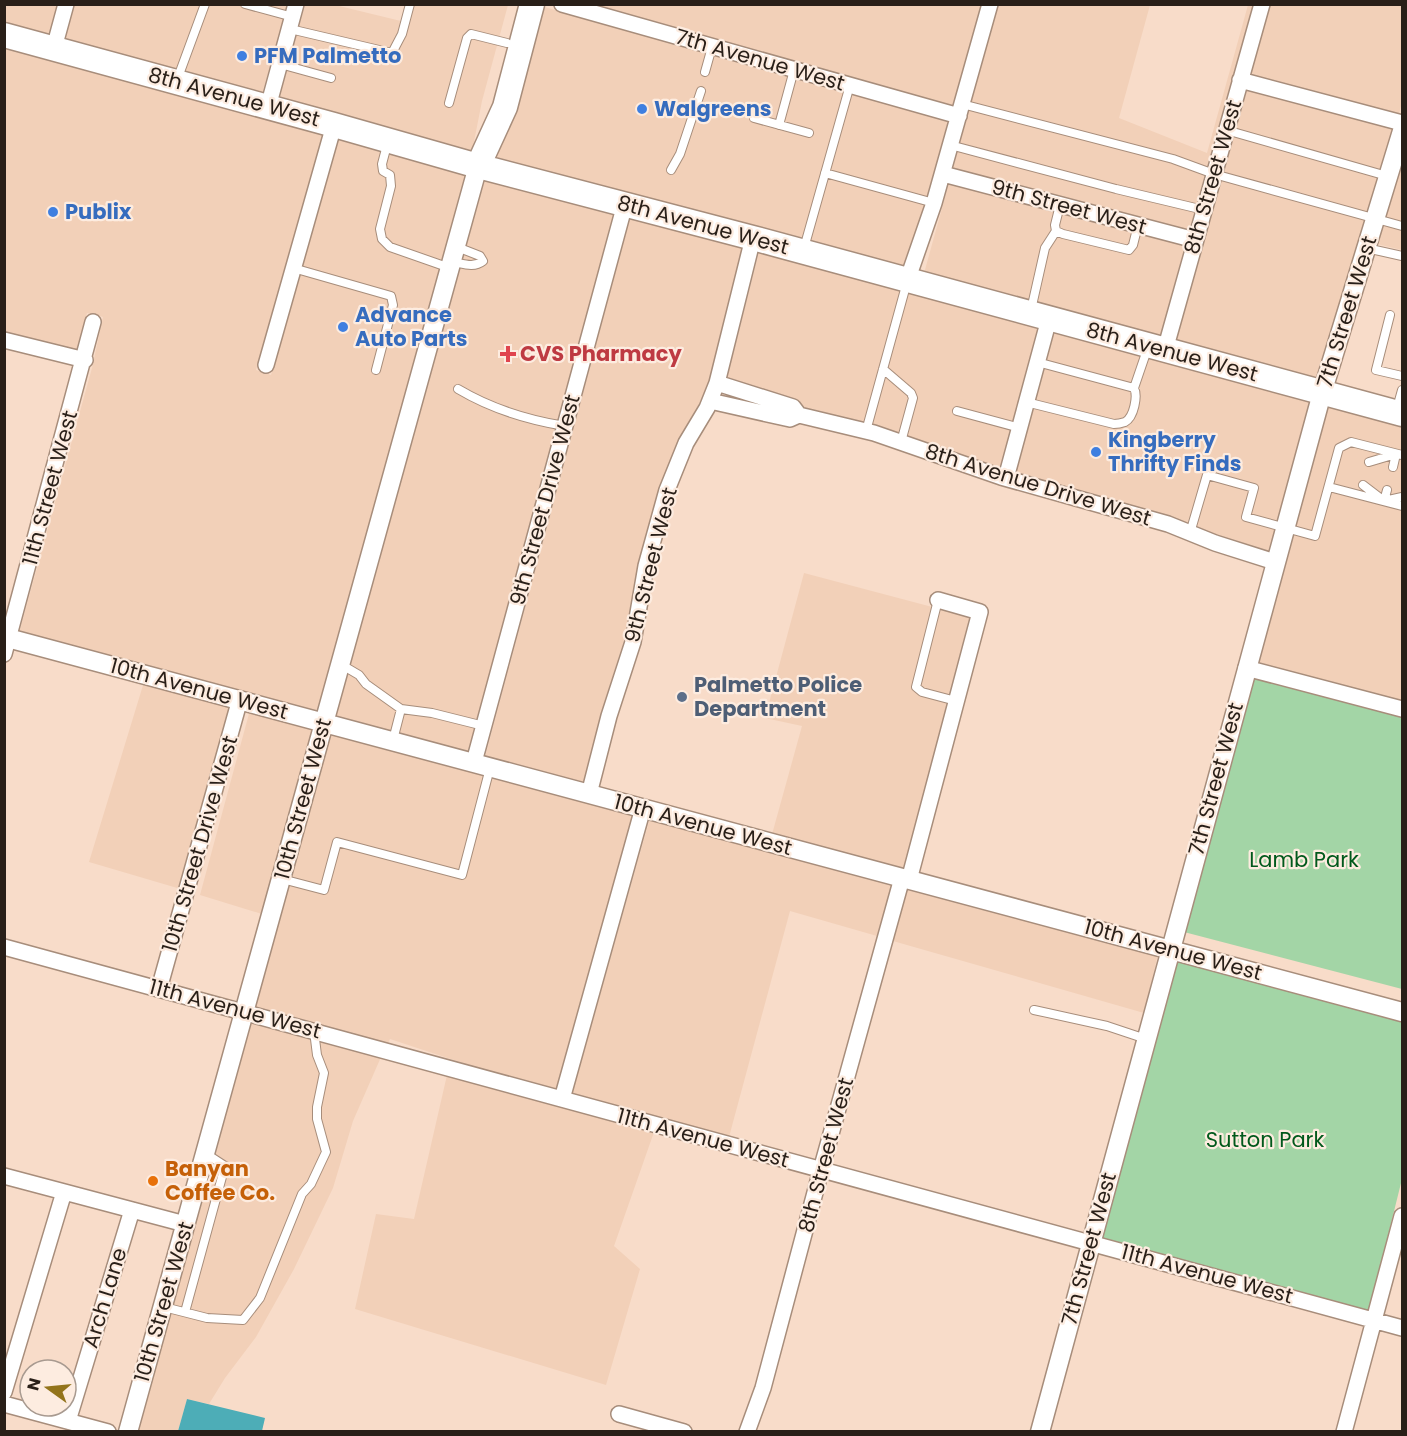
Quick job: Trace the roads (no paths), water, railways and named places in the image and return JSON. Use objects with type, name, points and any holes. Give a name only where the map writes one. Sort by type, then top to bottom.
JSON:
[{"type":"main road","name":"10th Street West","points":[[478,166],[490,103],[517,4]]},
{"type":"main road","name":"10th Street West","points":[[478,166],[505,107],[532,4]]},
{"type":"main road","name":"8th Avenue West","points":[[4,35],[334,124],[478,166],[753,238],[1322,393],[1400,406]]},
{"type":"street","points":[[54,48],[66,4]]},
{"type":"street","name":"7th Avenue West","points":[[562,4],[850,85],[960,110]]},
{"type":"street","points":[[907,280],[943,174],[990,4]]},
{"type":"street","name":"8th Street West","points":[[1157,348],[1195,240],[1262,4]]},
{"type":"street","points":[[267,106],[293,17]]},
{"type":"street","points":[[1240,80],[1402,123]]},
{"type":"street","points":[[266,366],[334,124]]},
{"type":"street","name":"7th Street West","points":[[1040,1431],[1322,393],[1402,131]]},
{"type":"street","name":"10th Street West","points":[[128,1431],[478,166]]},
{"type":"street","name":"9th Street West","points":[[943,174],[1195,240]]},
{"type":"street","name":"9th Street Drive West","points":[[482,764],[484,726],[625,204]]},
{"type":"street","name":"9th Street West","points":[[589,794],[609,716],[633,642],[646,566],[667,490],[686,443],[710,401],[717,383],[753,238]]},
{"type":"street","points":[[1006,478],[1037,362],[1039,317]]},
{"type":"street","name":"11th Street West","points":[[6,643],[93,322]]},
{"type":"street","points":[[4,340],[84,360]]},
{"type":"street","name":"8th Avenue Drive West","points":[[717,383],[793,407],[799,415]]},
{"type":"street","name":"8th Avenue Drive West","points":[[710,401],[790,419],[799,415],[866,431],[1006,478],[1168,524],[1275,562]]},
{"type":"street","name":"8th Street West","points":[[747,1431],[763,1388],[821,1170],[980,612],[938,600]]},
{"type":"street","name":"10th Avenue West","points":[[6,643],[240,699],[1402,1012]]},
{"type":"street","points":[[1246,668],[1402,709]]},
{"type":"street","name":"10th Street Drive West","points":[[159,989],[240,699]]},
{"type":"street","points":[[562,1099],[643,808]]},
{"type":"street","name":"11th Avenue West","points":[[4,947],[1402,1328]]},
{"type":"street","points":[[4,1176],[185,1224]]},
{"type":"street","points":[[4,1392],[64,1192]]},
{"type":"street","name":"Arch Lane","points":[[68,1421],[132,1210]]},
{"type":"street","points":[[1344,1431],[1402,1216]]},
{"type":"street","points":[[4,1404],[108,1431]]},
{"type":"street","points":[[619,1414],[684,1431]]},
{"type":"lane","points":[[176,82],[183,58],[206,4]]},
{"type":"lane","points":[[245,4],[293,17],[392,53],[402,34],[410,4]]},
{"type":"lane","points":[[449,103],[467,38],[471,34],[507,43]]},
{"type":"lane","points":[[705,72],[712,47]]},
{"type":"lane","points":[[280,64],[331,78]]},
{"type":"lane","points":[[779,125],[794,70]]},
{"type":"lane","points":[[803,252],[850,85]]},
{"type":"lane","points":[[672,170],[680,154],[701,91]]},
{"type":"lane","points":[[960,110],[1173,159],[1214,174],[1402,226]]},
{"type":"lane","points":[[754,118],[809,133]]},
{"type":"lane","points":[[1226,130],[1389,176]]},
{"type":"lane","points":[[388,140],[382,164],[383,171],[390,176],[392,186],[380,229],[382,239],[390,247],[452,259]]},
{"type":"lane","points":[[950,145],[1204,210]]},
{"type":"lane","points":[[825,173],[934,203]]},
{"type":"lane","points":[[1039,317],[1045,248],[1056,231],[1055,225],[1060,205]]},
{"type":"lane","points":[[1056,231],[1129,250],[1133,245],[1138,225]]},
{"type":"lane","points":[[1366,248],[1402,256]]},
{"type":"lane","points":[[293,268],[391,296],[393,305],[376,370]]},
{"type":"lane","points":[[866,431],[907,280]]},
{"type":"lane","points":[[1390,315],[1376,370],[1402,376]]},
{"type":"lane","points":[[1026,402],[1114,424],[1124,423],[1129,419],[1135,403],[1134,388],[1143,367],[1157,348]]},
{"type":"lane","points":[[1037,362],[1134,388]]},
{"type":"lane","points":[[883,369],[911,393],[913,398],[901,442]]},
{"type":"lane","points":[[458,389],[506,411],[549,424],[565,426]]},
{"type":"lane","points":[[957,411],[1020,428]]},
{"type":"lane","points":[[1190,533],[1207,475],[1254,488],[1246,517],[1315,536],[1339,448],[1351,442],[1400,454]]},
{"type":"lane","points":[[1400,454],[1402,460]]},
{"type":"lane","points":[[1369,462],[1400,454]]},
{"type":"lane","points":[[1393,467],[1400,454]]},
{"type":"lane","points":[[1363,484],[1384,501]]},
{"type":"lane","points":[[1329,487],[1402,506]]},
{"type":"lane","points":[[1384,501],[1387,489]]},
{"type":"lane","points":[[1384,501],[1402,497]]},
{"type":"lane","points":[[938,600],[916,687],[922,692],[956,701]]},
{"type":"lane","points":[[340,664],[359,675],[366,684],[401,709],[432,713],[484,726]]},
{"type":"lane","points":[[393,740],[401,709]]},
{"type":"lane","points":[[281,879],[324,890],[337,842],[462,875],[482,764]]},
{"type":"lane","points":[[1034,1010],[1107,1026],[1146,1039]]},
{"type":"lane","points":[[163,1306],[207,1318],[243,1320],[260,1298],[302,1194],[311,1184],[326,1152],[317,1119],[317,1107],[324,1073],[317,1055],[314,1031]]},
{"type":"lane","points":[[185,1312],[225,1166],[205,1153]]},
{"type":"water","points":[[187,1399],[265,1418],[262,1431],[178,1431]]},
{"type":"place","name":"PFM Palmetto","points":[[242,56]]},
{"type":"place","name":"Walgreens","points":[[642,109]]},
{"type":"place","name":"Publix","points":[[53,212]]},
{"type":"place","name":"Advance Auto Parts","points":[[343,327]]},
{"type":"place","name":"CVS Pharmacy","points":[[508,354]]},
{"type":"place","name":"Kingberry Thrifty Finds","points":[[1096,452]]},
{"type":"place","name":"Palmetto Police Department","points":[[682,697]]},
{"type":"place","name":"Banyan Coffee Co.","points":[[153,1181]]},
{"type":"park label","name":"Lamb Park","points":[[1304,860]]},
{"type":"park label","name":"Sutton Park","points":[[1265,1140]]}]
